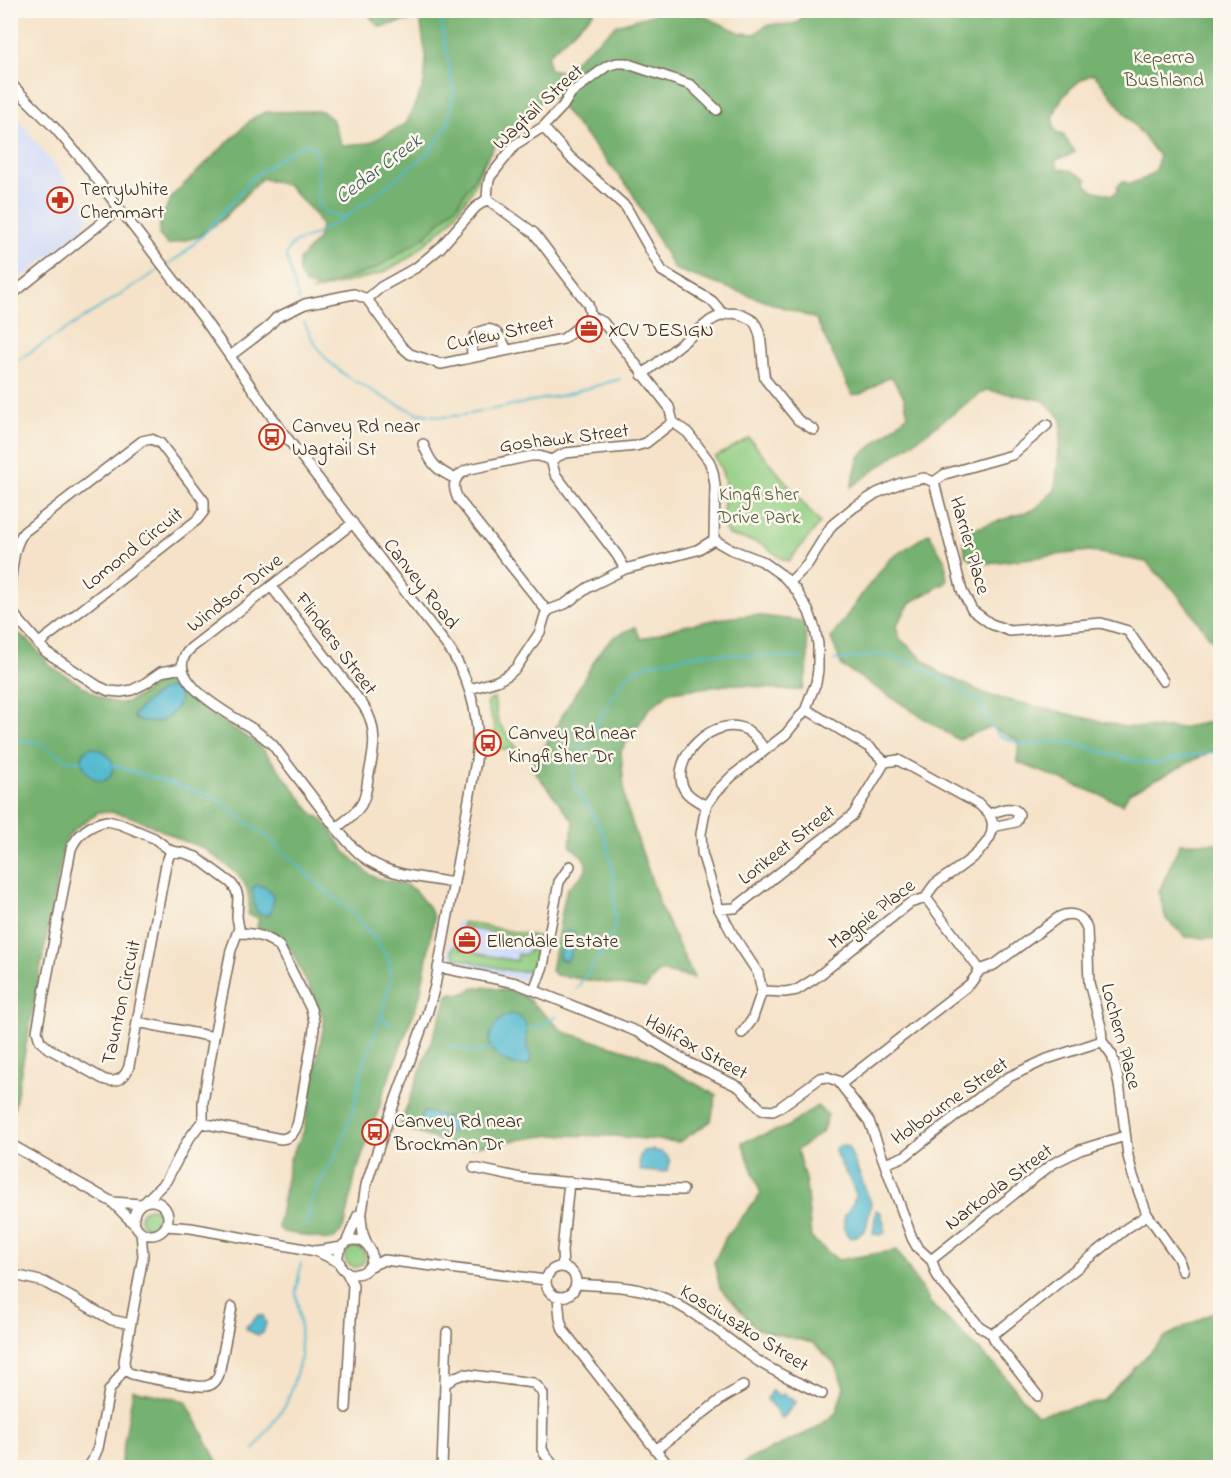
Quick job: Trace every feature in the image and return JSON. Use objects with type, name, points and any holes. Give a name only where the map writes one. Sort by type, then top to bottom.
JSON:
[{"type":"street","name":"Wagtail Street","points":[[487,199],[490,177],[516,144],[543,126],[563,106],[571,93],[607,66],[625,63],[691,85],[717,110]]},
{"type":"street","name":"Canvey Road","points":[[11,84],[67,141],[204,319],[279,426],[452,651],[470,689],[476,719],[477,753],[430,1003],[369,1175],[356,1223],[344,1245]]},
{"type":"street","points":[[543,126],[570,156],[626,207],[662,271],[712,301],[724,315]]},
{"type":"street","points":[[230,356],[267,328],[276,318],[305,304],[354,294],[368,299],[381,287],[417,267],[440,248],[475,208],[487,199],[534,232],[588,304],[591,317],[603,322],[669,407],[673,422],[688,433],[709,461],[715,484],[714,540]]},
{"type":"street","points":[[10,296],[119,209]]},
{"type":"street","name":"Curlew Street","points":[[368,299],[401,346],[410,354],[441,364],[563,339],[591,317]]},
{"type":"street","points":[[642,375],[710,321],[731,313],[742,315],[754,321],[759,332],[765,378],[798,420],[814,430]]},
{"type":"street","points":[[472,357],[472,340],[484,330],[494,331],[499,335],[507,350]]},
{"type":"street","name":"Goshawk Street","points":[[456,479],[461,472],[470,468],[531,456],[551,460],[565,453],[636,446],[646,443],[673,422]]},
{"type":"street","points":[[790,582],[807,565],[832,525],[877,493],[901,483],[924,478],[934,482],[945,474],[1012,454],[1047,425]]},
{"type":"street","name":"Lomond Circuit","points":[[10,583],[16,548],[24,532],[142,441],[153,440],[160,443],[204,501],[204,511],[197,520],[38,644]]},
{"type":"street","points":[[423,444],[433,465],[441,472],[456,479],[454,490],[458,499],[547,611]]},
{"type":"street","points":[[551,460],[555,474],[617,555],[625,569]]},
{"type":"street","name":"Harrier Place","points":[[934,482],[962,591],[972,610],[991,624],[1010,631],[1101,623],[1128,631],[1164,681]]},
{"type":"street","name":"Windsor Drive","points":[[182,668],[186,653],[353,523]]},
{"type":"street","points":[[470,689],[494,683],[516,668],[540,632],[547,611],[565,604],[589,587],[625,569],[697,550],[714,540]]},
{"type":"street","points":[[714,540],[730,549],[762,561],[790,582],[809,612],[818,644],[817,677],[806,709],[786,734],[732,776],[706,806],[701,834],[702,853],[719,909],[758,973],[762,992],[752,1020],[742,1033]]},
{"type":"street","name":"Flinders Street","points":[[271,586],[363,705],[373,726],[373,755],[363,802],[355,813],[336,828]]},
{"type":"street","points":[[10,607],[38,644],[53,657],[109,691],[132,690],[161,672],[182,668],[190,683],[204,697],[255,730],[272,744],[336,828],[367,860],[396,872],[453,883]]},
{"type":"street","points":[[806,709],[870,748],[885,762],[897,760],[980,806],[989,814],[991,832],[1018,820],[1019,814],[1013,808],[989,814]]},
{"type":"street","points":[[706,806],[688,795],[681,776],[687,756],[700,739],[718,729],[738,727],[753,735],[765,750]]},
{"type":"street","name":"Lorikeet Street","points":[[719,909],[735,908],[853,815],[885,762]]},
{"type":"street","name":"Taunton Circuit","points":[[171,851],[166,864],[127,1071],[122,1077],[113,1081],[106,1080],[48,1048],[40,1041],[37,1034],[70,852],[76,839],[96,824],[114,822],[157,840],[171,851],[196,856],[231,883],[238,897],[238,933],[231,950],[214,1037],[203,1102],[202,1124]]},
{"type":"street","name":"Magpie Place","points":[[762,992],[797,990],[817,977],[910,903],[926,898],[935,884],[981,850],[991,832]]},
{"type":"street","points":[[534,990],[542,971],[559,882],[570,866]]},
{"type":"street","points":[[926,898],[980,970]]},
{"type":"street","name":"Lochern Place","points":[[841,1084],[970,984],[980,970],[992,967],[1059,917],[1068,914],[1077,915],[1084,921],[1087,929],[1088,978],[1101,1027],[1102,1041],[1112,1055],[1117,1074],[1132,1176],[1147,1215],[1178,1258],[1183,1271]]},
{"type":"street","points":[[135,1224],[134,1213],[166,1181],[188,1140],[202,1124],[281,1139],[292,1134],[298,1122],[314,1029],[312,1014],[279,946],[265,937],[238,933]]},
{"type":"street","name":"Halifax Street","points":[[438,967],[516,982],[648,1036],[691,1064],[739,1087],[762,1110],[767,1112],[779,1108],[820,1078],[833,1078],[841,1084]]},
{"type":"street","points":[[137,1023],[214,1037]]},
{"type":"street","name":"Holbourne Street","points":[[885,1164],[905,1156],[1009,1077],[1047,1059],[1102,1041]]},
{"type":"street","points":[[841,1084],[869,1122],[917,1247],[931,1260],[939,1279],[980,1326],[992,1334],[996,1343],[1038,1395]]},
{"type":"street","name":"Narkoola Street","points":[[931,1260],[1052,1164],[1080,1150],[1125,1136]]},
{"type":"street","points":[[10,1144],[112,1202],[141,1232],[143,1256],[124,1361],[129,1373],[198,1387],[210,1385],[219,1374],[232,1307]]},
{"type":"street","points":[[474,1168],[521,1178],[639,1189],[683,1190]]},
{"type":"street","points":[[162,1205],[166,1181]]},
{"type":"street","points":[[563,1267],[562,1251],[568,1182]]},
{"type":"street","points":[[112,1202],[152,1201],[162,1205],[168,1215],[191,1228]]},
{"type":"street","name":"Canvey Road","points":[[361,1207],[361,1223],[369,1247]]},
{"type":"street","points":[[141,1232],[152,1235],[157,1233],[166,1226],[168,1215]]},
{"type":"street","points":[[992,1334],[1127,1227],[1147,1215]]},
{"type":"street","points":[[166,1226],[191,1228],[316,1251],[353,1273],[384,1260],[546,1280]]},
{"type":"street","points":[[143,1256],[157,1233]]},
{"type":"street","points":[[316,1251],[357,1240],[384,1260]]},
{"type":"street","points":[[344,1245],[339,1257],[353,1285],[346,1408]]},
{"type":"street","points":[[353,1285],[372,1258],[369,1247]]},
{"type":"street","points":[[563,1267],[574,1275],[575,1289],[568,1296],[558,1297],[549,1292],[546,1280],[554,1269],[563,1267]]},
{"type":"street","points":[[19,1276],[44,1282],[112,1320],[130,1324]]},
{"type":"street","name":"Kosciuszko Street","points":[[576,1284],[637,1289],[666,1299],[701,1317],[761,1363],[822,1394]]},
{"type":"street","points":[[558,1297],[563,1330],[670,1467]]},
{"type":"street","points":[[441,1467],[447,1332]]},
{"type":"street","points":[[88,1467],[98,1448],[109,1390],[125,1368]]},
{"type":"street","points":[[445,1384],[464,1374],[533,1383],[537,1386],[543,1394],[542,1449],[555,1467]]},
{"type":"street","points":[[657,1449],[724,1397],[743,1386]]},
{"type":"shaded area","points":[[14,114],[90,210],[89,217],[80,231],[11,286],[10,117]]},
{"type":"shaded area","points":[[456,921],[545,937],[540,964],[534,978],[523,980],[472,969],[454,961],[450,958],[449,946],[453,940]]},
{"type":"green space","name":"Keperra Bushland","points":[[371,11],[595,11],[548,55],[549,69],[562,71],[617,25],[665,11],[692,11],[741,33],[755,34],[765,26],[797,23],[806,11],[1220,11],[1220,651],[1175,591],[1146,562],[1089,551],[991,563],[976,563],[965,555],[964,541],[971,530],[1035,509],[1055,490],[1062,419],[1043,400],[986,390],[851,487],[859,457],[908,415],[904,397],[891,376],[861,394],[852,395],[816,319],[674,269],[630,189],[550,93],[496,143],[458,204],[425,237],[375,269],[320,288],[306,285],[299,273],[299,260],[318,239],[321,226],[315,214],[287,185],[262,178],[221,221],[197,237],[168,245],[159,235],[160,221],[172,196],[253,118],[266,112],[322,111],[332,119],[342,145],[369,143],[406,124],[424,84],[426,58],[420,18],[380,27],[370,17]],"holes":[[[1094,74],[1159,156],[1156,170],[1146,178],[1129,184],[1123,181],[1117,187],[1118,191],[1112,195],[1092,190],[1086,184],[1087,179],[1070,170],[1059,169],[1055,160],[1075,152],[1063,135],[1057,133],[1054,125],[1057,106],[1078,82]]]},
{"type":"green space","points":[[488,156],[471,192],[451,221],[409,258],[382,273],[311,292]]},
{"type":"green space","name":"Kingfisher Drive Park","points":[[749,438],[820,523],[789,561],[782,559],[762,544],[728,535],[725,530],[723,518],[725,484],[715,457]]},
{"type":"green space","points":[[929,533],[945,561],[947,582],[910,603],[896,626],[900,639],[940,673],[991,696],[1125,727],[1179,728],[1220,718],[1220,747],[1129,793],[1123,804],[1017,762],[1019,741],[990,727],[958,740],[842,666],[831,638],[890,559]]},
{"type":"green space","points":[[754,615],[802,621],[808,656],[802,690],[734,684],[670,692],[648,710],[621,751],[625,802],[662,911],[694,978],[659,971],[645,989],[556,975],[551,971],[566,891],[582,876],[586,867],[581,855],[570,845],[574,822],[530,767],[546,744],[600,651],[614,637],[635,627],[641,639],[682,626]]},
{"type":"green space","points":[[11,623],[50,666],[105,700],[118,703],[128,702],[164,680],[181,685],[189,697],[210,714],[263,749],[313,814],[332,831],[344,851],[369,874],[376,878],[404,884],[414,890],[430,909],[434,919],[420,996],[355,1176],[346,1221],[341,1232],[334,1239],[328,1240],[284,1232],[278,1228],[290,1159],[304,1130],[324,1023],[323,1016],[290,948],[276,934],[257,927],[259,918],[248,915],[249,901],[245,884],[222,861],[199,846],[126,815],[95,813],[96,815],[74,831],[64,844],[11,1125]]},
{"type":"green space","points":[[494,698],[498,722],[518,752],[494,748],[495,728],[487,705]]},
{"type":"green space","points":[[1180,843],[1220,843],[1220,939],[1186,937],[1166,919],[1159,892]]},
{"type":"green space","points":[[463,922],[541,937],[541,939],[462,927]]},
{"type":"green space","points":[[460,931],[463,932],[460,949],[469,950],[471,945],[475,946],[474,953],[517,961],[518,954],[524,955],[532,949],[536,953],[533,965],[528,970],[514,971],[459,959],[452,950],[459,940]]},
{"type":"green space","points":[[484,987],[510,991],[524,996],[564,1032],[645,1056],[716,1095],[711,1121],[679,1142],[613,1136],[552,1135],[462,1148],[408,1130],[400,1125],[447,996]]},
{"type":"green space","points":[[817,1106],[828,1115],[822,1132],[797,1150],[806,1183],[811,1238],[838,1260],[897,1250],[931,1304],[999,1369],[1036,1415],[1102,1401],[1166,1336],[1220,1309],[1220,1467],[738,1467],[752,1458],[815,1429],[836,1413],[844,1387],[834,1363],[813,1343],[757,1329],[720,1288],[714,1262],[726,1237],[761,1194],[742,1142],[787,1127]]},
{"type":"green space","points":[[150,1208],[157,1211],[160,1218],[157,1225],[150,1228],[143,1225],[140,1218],[143,1211]]},
{"type":"green space","points":[[351,1247],[359,1247],[365,1253],[365,1261],[359,1267],[351,1267],[345,1261],[345,1253]]},
{"type":"green space","points":[[133,1390],[186,1401],[220,1467],[120,1467]]},
{"type":"water","points":[[167,688],[174,690],[180,698],[171,714],[157,722],[136,720],[133,716],[141,707],[153,696]]},
{"type":"water","points":[[91,747],[103,751],[111,759],[113,770],[106,780],[100,781],[94,778],[84,766],[82,759],[84,752]]},
{"type":"water","points":[[257,885],[267,888],[272,893],[273,905],[268,916],[258,913],[255,908],[252,889]]},
{"type":"water","points":[[567,931],[574,932],[574,939],[573,947],[565,961],[560,959],[559,955]]},
{"type":"water","points":[[511,1014],[522,1018],[526,1025],[527,1047],[531,1059],[528,1065],[506,1062],[497,1056],[491,1047],[490,1037],[494,1027],[502,1018]]},
{"type":"water","points":[[424,1111],[452,1119],[455,1125],[452,1132],[437,1132],[422,1126],[420,1120]]},
{"type":"water","points":[[843,1145],[848,1147],[851,1153],[871,1203],[866,1229],[851,1238],[845,1232],[844,1221],[853,1204],[854,1190],[835,1149]]},
{"type":"water","points":[[652,1150],[668,1157],[670,1162],[668,1170],[663,1172],[641,1171],[639,1161],[641,1153]]},
{"type":"water","points":[[876,1210],[881,1213],[886,1232],[881,1235],[873,1234]]},
{"type":"water","points":[[259,1315],[263,1316],[266,1323],[263,1333],[258,1335],[247,1330],[246,1327]]},
{"type":"water","points":[[771,1391],[779,1396],[783,1394],[796,1402],[784,1417],[781,1418],[767,1399]]},
{"type":"waterway","name":"Cedar Creek","points":[[167,265],[183,254],[207,231],[253,177],[304,144],[314,147],[317,157],[318,204],[326,212],[344,218],[430,151],[448,125],[454,93],[439,10]]},
{"type":"waterway","points":[[299,301],[286,256],[289,248],[296,242],[342,219]]},
{"type":"waterway","name":"Cedar Creek","points":[[10,365],[162,268]]},
{"type":"waterway","points":[[304,322],[315,344],[328,361],[346,376],[390,401],[417,413],[444,417],[464,415],[564,395],[620,379]]},
{"type":"waterway","points":[[576,989],[605,948],[615,925],[613,874],[605,837],[592,812],[574,786],[576,757],[623,681],[632,672],[650,664],[705,653],[801,658]]},
{"type":"waterway","points":[[834,660],[883,654],[914,664],[954,685],[980,704],[998,735],[1020,744],[1055,741],[1077,744],[1126,759],[1155,764],[1220,751]]},
{"type":"waterway","points":[[10,739],[38,742],[67,760],[82,761]]},
{"type":"waterway","points":[[112,765],[214,797],[275,843],[313,880],[356,916],[389,960],[391,978],[381,1018],[392,1024]]},
{"type":"waterway","points":[[525,1030],[545,1024],[556,1016]]},
{"type":"waterway","points":[[306,1226],[314,1192],[338,1151],[354,1108],[362,1068],[381,1018]]},
{"type":"waterway","points":[[449,1045],[475,1053],[494,1048]]},
{"type":"waterway","points":[[254,1450],[286,1404],[301,1357],[296,1292],[301,1263]]},
{"type":"place","name":"TerryWhite Chemmart","points":[[60,200]]},
{"type":"place","name":"XCV DESIGN","points":[[589,329]]},
{"type":"place","name":"Canvey Rd near Wagtail St","points":[[272,437]]},
{"type":"place","name":"Canvey Rd near Kingfisher Dr","points":[[488,743]]},
{"type":"place","name":"Ellendale Estate","points":[[467,940]]},
{"type":"place","name":"Canvey Rd near Brockman Dr","points":[[375,1132]]}]
